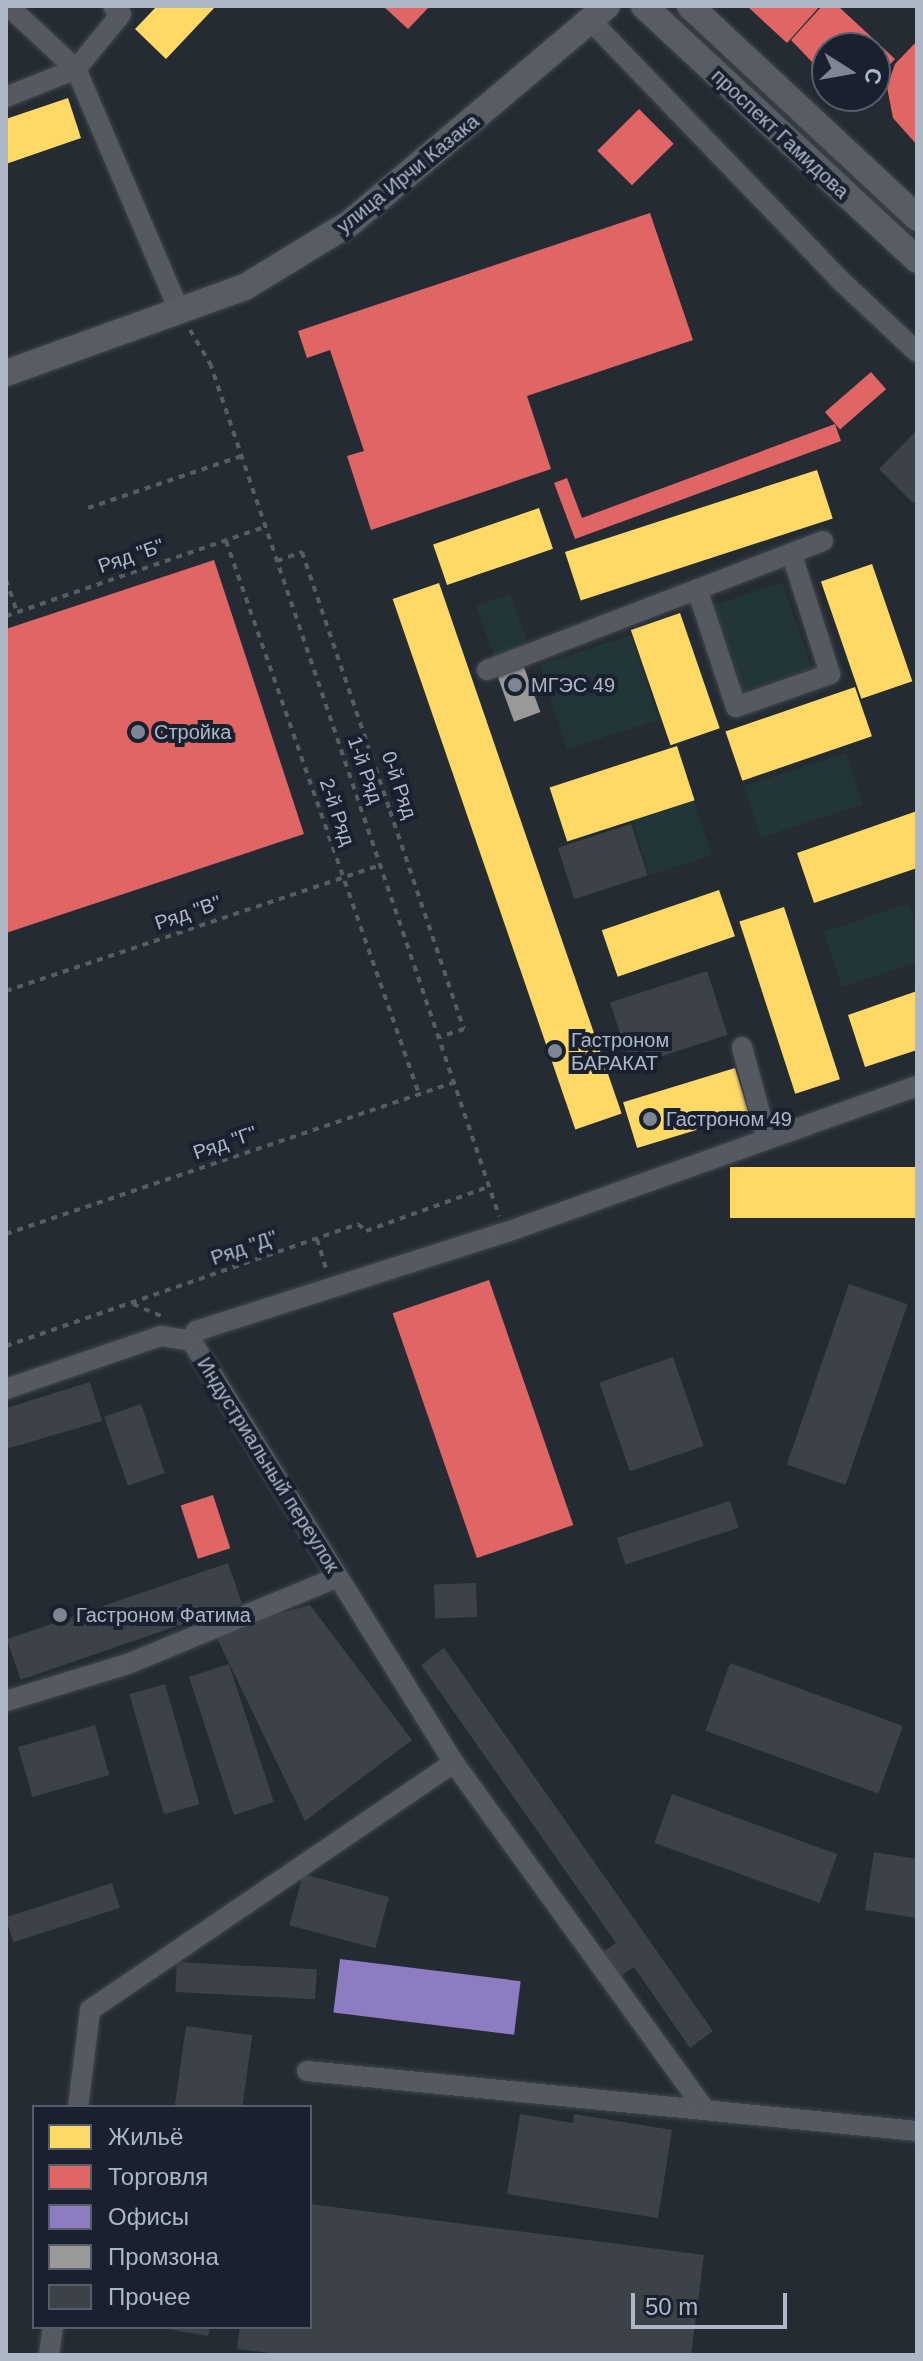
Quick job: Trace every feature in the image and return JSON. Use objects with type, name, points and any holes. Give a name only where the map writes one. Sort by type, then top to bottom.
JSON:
[{"type":"main road","name":"проспект Гамидова","points":[[644,6],[917,260]]},
{"type":"main road","name":"проспект Гамидова","points":[[690,6],[917,218]]},
{"type":"main road","name":"улица Ирчи Казака","points":[[6,373],[180,313],[245,287],[350,223],[599,14]]},
{"type":"street","points":[[8,6],[76,69],[180,313]]},
{"type":"street","points":[[6,97],[76,69],[121,8]]},
{"type":"street","points":[[599,14],[840,280],[917,352]]},
{"type":"street","points":[[487,670],[823,541]]},
{"type":"street","points":[[697,589],[736,707],[817,679],[830,674],[792,555]]},
{"type":"street","points":[[742,1047],[767,1139]]},
{"type":"street","name":"Индустриальный переулок","points":[[703,2107],[454,1763],[191,1341],[196,1331],[504,1233],[917,1086]]},
{"type":"street","points":[[6,1389],[161,1336],[191,1341]]},
{"type":"street","points":[[6,1701],[128,1664],[338,1577]]},
{"type":"street","points":[[78,2105],[90,2010],[454,1763]]},
{"type":"street","points":[[307,2071],[703,2107],[917,2131]]},
{"type":"street","points":[[49,2355],[53,2329]]},
{"type":"path","name":"1-й Ряд","points":[[180,313],[210,363],[504,1233]]},
{"type":"path","points":[[88,508],[242,456]]},
{"type":"path","name":"Ряд \"Б\"","points":[[6,616],[265,527]]},
{"type":"path","name":"2-й Ряд","points":[[226,541],[419,1094]]},
{"type":"path","name":"0-й Ряд","points":[[277,561],[302,552],[376,768],[464,1029],[439,1037]]},
{"type":"path","points":[[6,580],[17,612]]},
{"type":"path","name":"Ряд \"В\"","points":[[6,991],[380,865]]},
{"type":"path","name":"Ряд \"Г\"","points":[[6,1234],[454,1082]]},
{"type":"path","name":"Ряд \"Д\"","points":[[6,1346],[358,1224],[366,1231],[489,1187]]},
{"type":"path","points":[[317,1239],[333,1289]]},
{"type":"green space","points":[[782,582],[812,668],[744,691],[714,605]]},
{"type":"green space","points":[[510,594],[530,649],[496,661],[476,606]]},
{"type":"green space","points":[[631,635],[659,720],[567,749],[540,665]]},
{"type":"green space","points":[[846,753],[863,804],[761,837],[744,786]]},
{"type":"green space","points":[[694,801],[712,855],[650,875],[632,821]]},
{"type":"green space","points":[[909,903],[917,927],[917,962],[842,987],[824,932]]},
{"type":"building: Жильё","points":[[157,6],[216,6],[166,59],[135,29]]},
{"type":"building: Жильё","points":[[68,98],[81,138],[6,164],[6,119]]},
{"type":"building: Жильё","points":[[817,470],[833,519],[581,600],[565,552]]},
{"type":"building: Жильё","points":[[539,508],[553,549],[447,585],[433,544]]},
{"type":"building: Жильё","points":[[872,564],[912,681],[861,699],[821,582]]},
{"type":"building: Жильё","points":[[439,583],[622,1113],[575,1129],[393,599]]},
{"type":"building: Жильё","points":[[680,613],[720,728],[671,745],[631,630]]},
{"type":"building: Жильё","points":[[855,687],[872,736],[742,781],[725,732]]},
{"type":"building: Жильё","points":[[677,746],[695,800],[567,842],[550,787]]},
{"type":"building: Жильё","points":[[917,811],[917,868],[814,903],[797,853]]},
{"type":"building: Жильё","points":[[719,890],[735,936],[618,977],[602,930]]},
{"type":"building: Жильё","points":[[784,907],[840,1079],[795,1094],[739,922]]},
{"type":"building: Жильё","points":[[917,991],[917,1050],[865,1067],[848,1015]]},
{"type":"building: Жильё","points":[[735,1068],[749,1114],[637,1148],[623,1102]]},
{"type":"building: Жильё","points":[[730,1167],[917,1167],[917,1218],[730,1218]]},
{"type":"building: Торговля","points":[[383,6],[430,6],[408,29]]},
{"type":"building: Торговля","points":[[747,6],[820,6],[787,43]]},
{"type":"building: Торговля","points":[[822,6],[838,6],[866,32],[811,32],[811,61],[791,40]]},
{"type":"building: Торговля","points":[[917,41],[917,145],[893,118],[891,76],[895,64]]},
{"type":"building: Торговля","points":[[639,109],[674,144],[632,185],[597,151]]},
{"type":"building: Торговля","points":[[650,213],[693,340],[527,396],[551,469],[371,530],[347,456],[364,451],[330,350],[307,358],[298,331]]},
{"type":"building: Торговля","points":[[871,372],[886,389],[840,429],[825,412]]},
{"type":"building: Торговля","points":[[835,424],[841,441],[575,539],[554,483],[567,478],[582,518]]},
{"type":"building: Торговля","name":"Стройка","points":[[214,560],[304,834],[6,933],[6,629]]},
{"type":"building: Торговля","points":[[489,1280],[573,1525],[477,1558],[393,1313]]},
{"type":"building: Торговля","points":[[213,1495],[230,1548],[198,1559],[181,1506]]},
{"type":"building: Офисы","points":[[340,1959],[521,1981],[514,2035],[333,2013]]},
{"type":"building: Промзона","name":"МГЭС 49","points":[[524,667],[540,712],[514,722],[498,677]]},
{"type":"building: Прочее","points":[[917,430],[917,499],[913,503],[879,469]]},
{"type":"building: Прочее","points":[[631,824],[648,875],[574,899],[558,848]]},
{"type":"building: Прочее","points":[[707,971],[728,1035],[631,1066],[610,1003]]},
{"type":"building: Прочее","points":[[849,1284],[908,1304],[845,1485],[787,1465]]},
{"type":"building: Прочее","points":[[673,1357],[704,1446],[630,1471],[599,1382]]},
{"type":"building: Прочее","points":[[90,1382],[102,1421],[6,1449],[6,1408]]},
{"type":"building: Прочее","points":[[141,1404],[165,1473],[128,1486],[104,1417]]},
{"type":"building: Прочее","points":[[730,1501],[739,1528],[625,1564],[617,1538]]},
{"type":"building: Прочее","points":[[228,1563],[242,1604],[21,1680],[7,1639]]},
{"type":"building: Прочее","points":[[476,1583],[477,1617],[435,1618],[434,1584]]},
{"type":"building: Прочее","points":[[310,1605],[412,1740],[305,1821],[214,1632]]},
{"type":"building: Прочее","points":[[444,1648],[713,2031],[690,2048],[634,1967],[615,1980],[598,1955],[616,1943],[421,1665]]},
{"type":"building: Прочее","points":[[730,1663],[903,1726],[878,1794],[705,1731]]},
{"type":"building: Прочее","points":[[229,1664],[274,1802],[234,1815],[189,1677]]},
{"type":"building: Прочее","points":[[165,1684],[199,1804],[164,1814],[129,1694]]},
{"type":"building: Прочее","points":[[95,1725],[109,1775],[32,1797],[18,1747]]},
{"type":"building: Прочее","points":[[672,1794],[837,1854],[820,1903],[654,1843]]},
{"type":"building: Прочее","points":[[874,1852],[917,1859],[917,1918],[865,1910]]},
{"type":"building: Прочее","points":[[303,1874],[389,1897],[375,1948],[289,1925]]},
{"type":"building: Прочее","points":[[112,1883],[120,1908],[14,1942],[6,1917]]},
{"type":"building: Прочее","points":[[177,1962],[317,1969],[315,1999],[175,1992]]},
{"type":"building: Прочее","points":[[186,2026],[252,2035],[243,2105],[175,2105]]},
{"type":"building: Прочее","points":[[520,2114],[573,2123],[574,2114],[672,2130],[658,2218],[507,2194]]},
{"type":"building: Прочее","points":[[312,2204],[704,2255],[691,2355],[286,2355],[237,2349],[240,2329],[312,2329]]},
{"type":"building: Прочее","points":[[168,2329],[210,2329],[208,2336]]},
{"type":"place","name":"МГЭС 49","points":[[515,685]]},
{"type":"place","name":"Стройка","points":[[138,732]]},
{"type":"place","name":"Гастроном БАРАКАТ","points":[[555,1051]]},
{"type":"place","name":"Гастроном 49","points":[[650,1119]]},
{"type":"place","name":"Гастроном Фатима","points":[[60,1615]]}]
